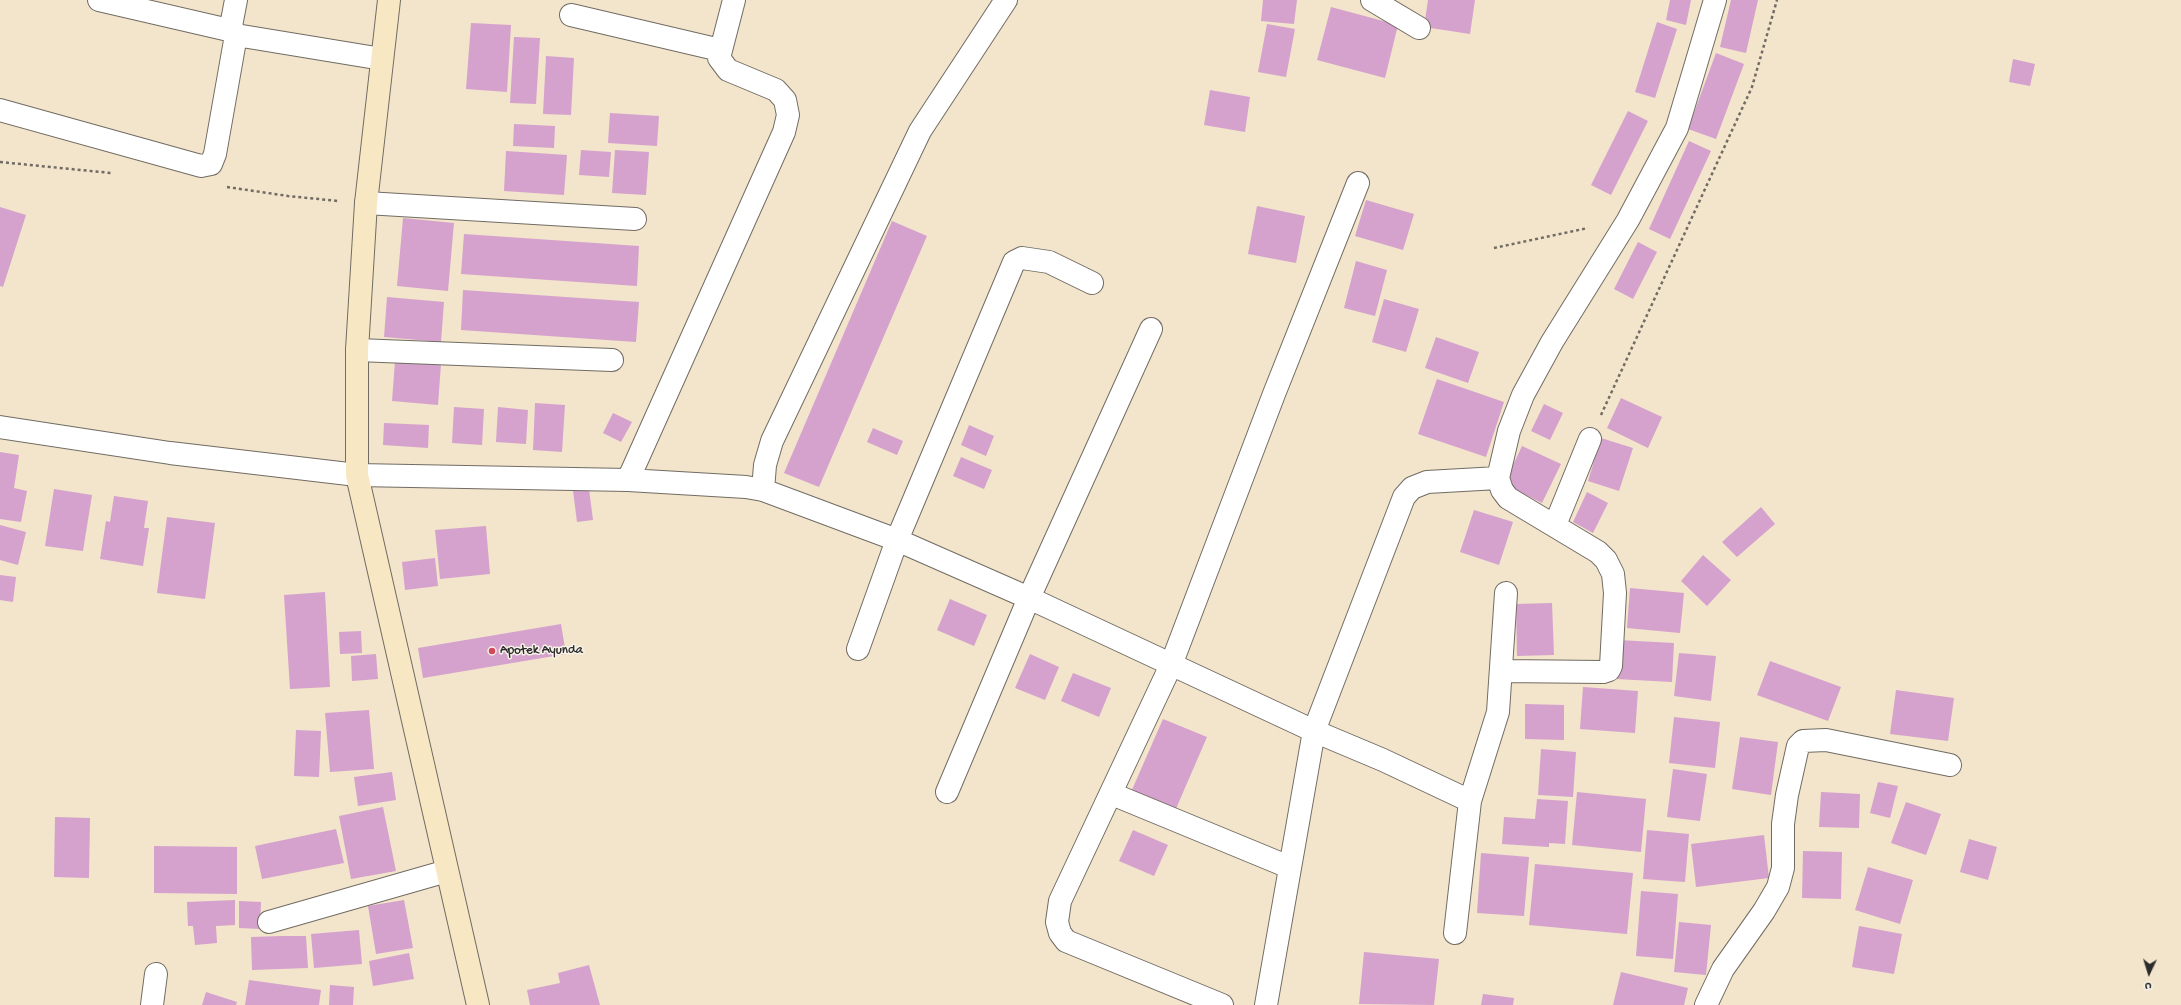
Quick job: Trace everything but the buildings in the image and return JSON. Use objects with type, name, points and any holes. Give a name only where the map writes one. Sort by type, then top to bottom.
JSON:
[{"type":"street","points":[[99,0],[234,33],[382,59]]},
{"type":"street","points":[[0,110],[200,166],[211,164],[216,147],[234,33],[231,26],[236,0]]},
{"type":"street","points":[[389,0],[366,203],[357,350],[357,475],[478,1005]]},
{"type":"street","points":[[628,480],[784,132],[788,115],[785,100],[776,90],[728,70],[719,58],[734,0]]},
{"type":"street","points":[[754,489],[765,465],[770,446],[920,131],[1006,0]]},
{"type":"street","points":[[1372,0],[1419,28]]},
{"type":"street","points":[[1502,670],[1603,672],[1609,670],[1611,666],[1615,593],[1613,574],[1606,560],[1598,552],[1508,498],[1502,490],[1498,478],[1509,431],[1523,395],[1552,342],[1628,220],[1677,128],[1715,0]]},
{"type":"street","points":[[571,15],[720,50]]},
{"type":"street","points":[[1222,1005],[1066,941],[1060,933],[1057,922],[1060,902],[1112,794],[1170,665],[1274,394],[1358,183]]},
{"type":"street","points":[[366,203],[635,219]]},
{"type":"street","points":[[858,649],[897,540],[1014,262],[1022,258],[1049,262],[1092,282]]},
{"type":"street","points":[[947,792],[1029,598],[1151,328]]},
{"type":"street","points":[[357,350],[612,360]]},
{"type":"street","points":[[0,427],[170,453],[357,475],[628,480],[754,489],[897,540],[1029,598],[1170,665],[1314,731],[1383,760],[1470,801]]},
{"type":"street","points":[[1555,525],[1590,439]]},
{"type":"street","points":[[1266,1005],[1314,731],[1404,497],[1412,488],[1427,482],[1498,478]]},
{"type":"street","points":[[1455,934],[1470,801],[1497,717],[1502,670],[1506,593]]},
{"type":"street","points":[[1706,1005],[1723,969],[1764,911],[1778,887],[1783,868],[1782,824],[1798,746],[1803,741],[1826,740],[1950,765]]},
{"type":"street","points":[[1112,794],[1289,867]]},
{"type":"street","points":[[269,922],[447,871]]},
{"type":"street","points":[[152,1005],[156,974]]},
{"type":"path","points":[[1590,439],[1752,87],[1777,0]]},
{"type":"path","points":[[1494,248],[1628,220]]},
{"type":"place","name":"Apotek Ayunda","points":[[492,651]]}]
